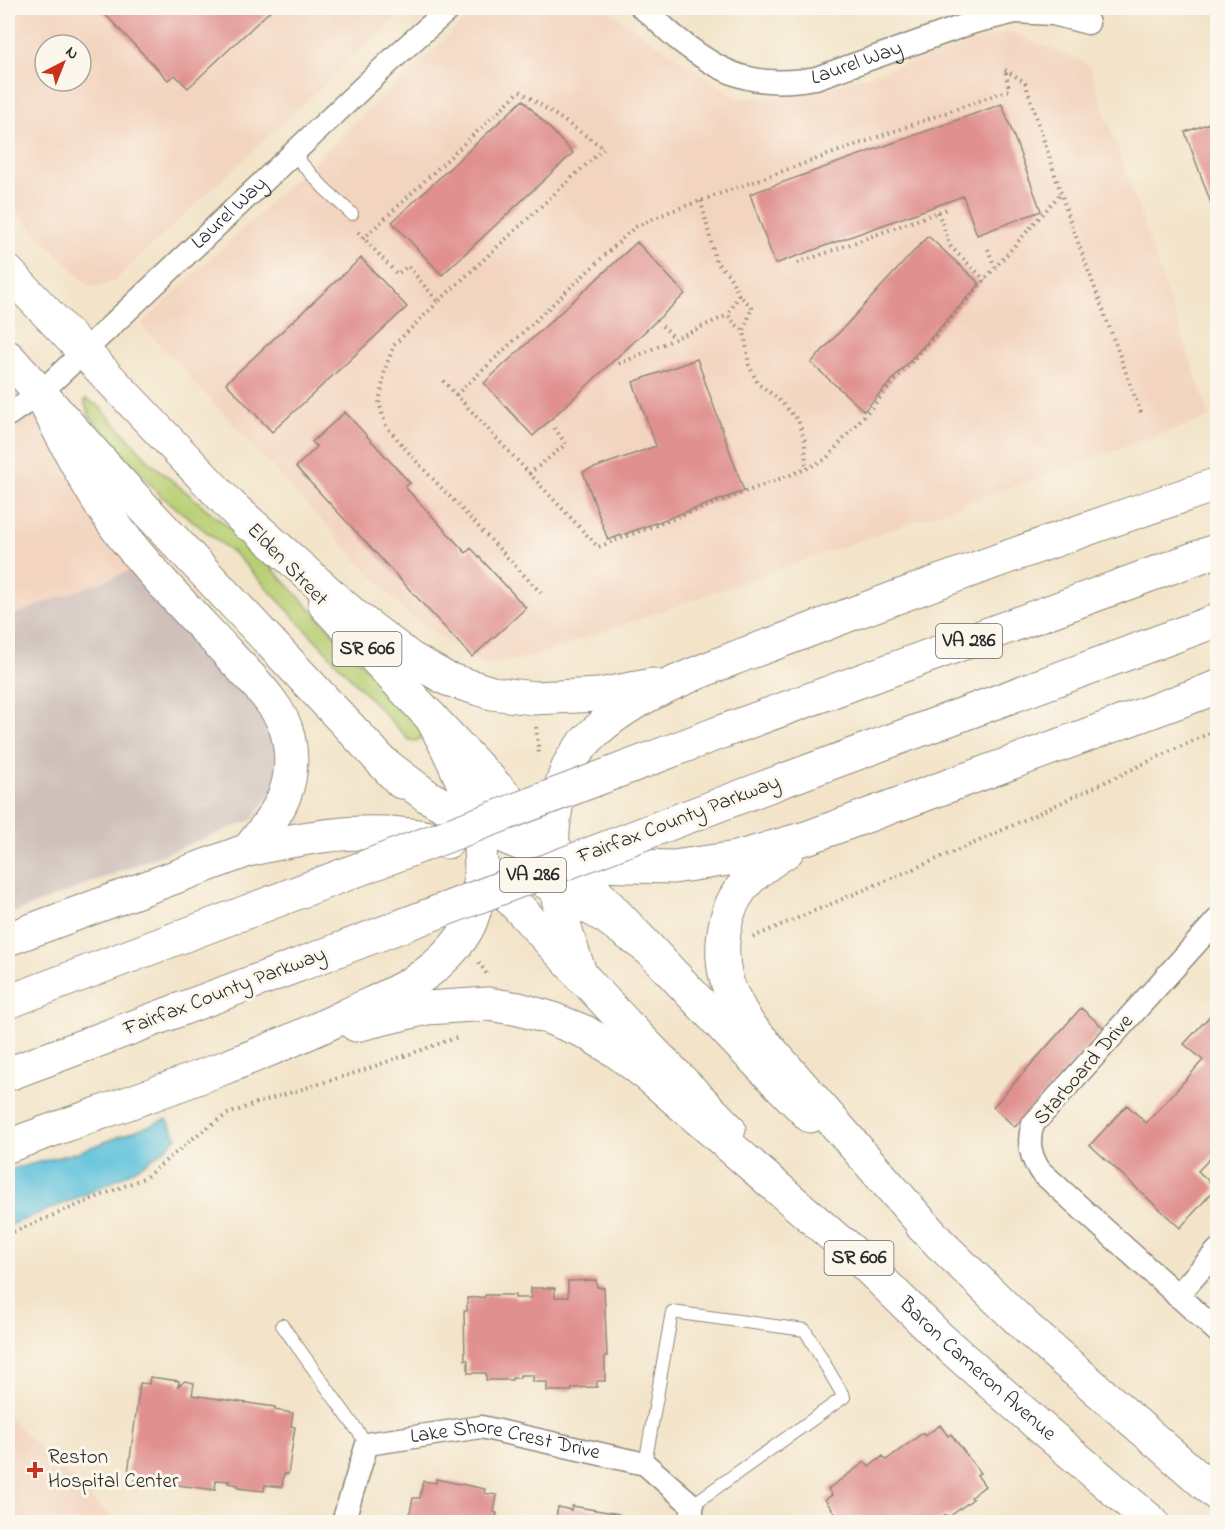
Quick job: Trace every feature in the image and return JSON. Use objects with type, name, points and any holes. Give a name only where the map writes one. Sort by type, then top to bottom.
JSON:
[{"type":"main road","name":"Elden Street","points":[[8,272],[431,717],[557,862]]},
{"type":"main road","name":"SR 606","points":[[8,357],[117,479],[382,762],[475,847],[582,978]]},
{"type":"main road","points":[[40,393],[90,489],[128,544],[263,692],[288,733],[292,758],[291,777],[273,820],[248,850]]},
{"type":"main road","points":[[582,978],[567,937],[552,825],[565,774],[574,757],[590,737],[607,723],[678,680],[935,583],[1218,484]]},
{"type":"main road","points":[[229,504],[356,616],[410,658],[447,679],[492,693],[533,698],[599,695],[678,680]]},
{"type":"main road","name":"VA 286","points":[[8,1002],[721,732],[1218,550]]},
{"type":"main road","name":"Fairfax County Parkway","points":[[8,1074],[771,785],[1218,621]]},
{"type":"main road","points":[[8,939],[248,850],[286,841],[360,833],[400,834],[475,847],[526,870],[557,862],[673,867],[736,858],[808,837],[1218,687]]},
{"type":"main road","points":[[294,1041],[419,978],[457,943],[469,925],[480,890],[475,847],[451,754],[431,717]]},
{"type":"main road","points":[[808,837],[775,858],[740,890],[724,929],[726,977],[733,998],[748,1024],[942,1246]]},
{"type":"main road","name":"SR 606","points":[[557,862],[607,918],[656,957],[800,1106],[1029,1330],[1218,1495]]},
{"type":"main road","name":"Baron Cameron Avenue","points":[[582,978],[865,1264],[975,1369],[1152,1522]]},
{"type":"main road","points":[[8,1146],[294,1041],[427,1008],[488,1004],[519,1009],[550,1018],[585,1032],[616,1051],[649,1076],[865,1264]]},
{"type":"street","name":"Laurel Way","points":[[8,416],[40,393],[292,153],[450,8]]},
{"type":"street","name":"Laurel Way","points":[[642,8],[672,35],[709,63],[735,75],[762,82],[790,83],[816,78],[974,22],[1015,12],[1053,14],[1088,23]]},
{"type":"street","name":"Starboard Drive","points":[[1218,919],[1033,1124],[1029,1139],[1032,1160],[1040,1171],[1218,1332]]},
{"type":"street","points":[[1177,1296],[1218,1251]]},
{"type":"street","name":"Lake Shore Crest Drive","points":[[368,1444],[482,1426],[645,1464],[692,1514]]},
{"type":"street","points":[[343,1522],[368,1444]]},
{"type":"lane","points":[[292,153],[352,220]]},
{"type":"lane","points":[[645,1464],[672,1311],[805,1330],[844,1397],[692,1514]]},
{"type":"lane","points":[[282,1325],[368,1444]]},
{"type":"path","points":[[456,395],[635,227],[1009,90],[1005,69],[1025,82],[1061,194],[1141,413]]},
{"type":"path","points":[[363,239],[520,91],[604,148],[394,345],[386,366],[379,403],[386,426],[541,593]]},
{"type":"path","points":[[443,381],[598,547],[806,469],[826,459],[1061,194]]},
{"type":"path","points":[[701,201],[716,262],[729,275],[739,295],[752,307],[744,331],[750,365],[758,384],[776,397],[798,420],[805,441],[806,469]]},
{"type":"path","points":[[798,263],[947,209]]},
{"type":"path","points":[[938,212],[951,247],[985,280]]},
{"type":"path","points":[[352,220],[363,239],[397,274],[408,266],[438,302]]},
{"type":"path","points":[[988,249],[995,268]]},
{"type":"path","points":[[618,363],[728,315],[739,295]]},
{"type":"path","points":[[728,315],[744,331]]},
{"type":"path","points":[[662,326],[675,338]]},
{"type":"path","points":[[529,474],[566,444],[553,426]]},
{"type":"path","points":[[536,724],[540,763]]},
{"type":"shaded area","points":[[8,8],[406,8],[114,281],[90,287],[8,204]]},
{"type":"shaded area","points":[[487,8],[603,8],[739,99],[808,94],[1009,31],[1089,65],[1210,417],[531,657],[483,665],[408,615],[141,324],[465,20]]},
{"type":"shaded area","points":[[8,378],[174,553],[8,618]]},
{"type":"shaded area","points":[[140,567],[271,711],[287,770],[252,820],[8,915],[8,617]]},
{"type":"shaded area","name":"Reston Hospital Center","points":[[8,1417],[117,1522],[8,1522]]},
{"type":"green space","points":[[86,399],[99,406],[152,464],[249,544],[422,727],[423,734],[420,739],[414,741],[408,739],[238,557],[160,495],[90,417],[84,401]]},
{"type":"water","points":[[167,1119],[177,1138],[160,1153],[97,1189],[8,1226],[8,1170],[78,1152]]},
{"type":"building","points":[[99,8],[273,8],[188,88],[175,75],[168,80]]},
{"type":"building","points":[[523,100],[573,153],[442,275],[392,222]]},
{"type":"building","points":[[1002,104],[1041,211],[977,235],[963,196],[775,264],[750,194]]},
{"type":"building","points":[[1218,120],[1218,220],[1217,220],[1185,132]]},
{"type":"building","points":[[928,236],[980,284],[864,411],[811,363]]},
{"type":"building","points":[[637,242],[685,294],[533,436],[484,383]]},
{"type":"building","points":[[361,258],[407,307],[272,432],[226,383]]},
{"type":"building","points":[[697,359],[744,491],[608,540],[583,472],[656,446],[633,382]]},
{"type":"building","points":[[345,412],[410,483],[405,487],[466,553],[471,548],[526,608],[472,657],[296,467],[317,447],[312,442]]},
{"type":"building","points":[[1218,1007],[1218,1150],[1198,1171],[1216,1188],[1180,1228],[1090,1145],[1127,1105],[1146,1123],[1173,1094],[1203,1060],[1184,1044]]},
{"type":"building","points":[[1081,1008],[1104,1028],[1015,1127],[993,1107]]},
{"type":"building","points":[[596,1280],[597,1287],[604,1288],[607,1356],[605,1356],[605,1381],[597,1381],[597,1387],[572,1388],[572,1391],[547,1391],[547,1382],[533,1382],[533,1375],[520,1375],[520,1378],[512,1378],[512,1380],[486,1380],[486,1373],[468,1373],[468,1360],[465,1360],[464,1311],[467,1311],[467,1298],[485,1297],[485,1295],[515,1295],[515,1298],[531,1298],[531,1288],[555,1288],[555,1297],[568,1297],[568,1281]]},
{"type":"building","points":[[150,1377],[179,1381],[178,1386],[185,1381],[194,1383],[192,1395],[275,1407],[275,1410],[293,1413],[291,1426],[295,1427],[288,1474],[284,1474],[282,1487],[265,1485],[264,1491],[238,1488],[238,1485],[228,1483],[229,1481],[216,1480],[215,1490],[163,1483],[163,1487],[135,1482],[136,1476],[128,1474],[140,1383],[149,1384]]},
{"type":"building","points":[[940,1425],[948,1436],[951,1434],[980,1473],[977,1475],[985,1486],[971,1497],[973,1499],[949,1517],[946,1515],[935,1522],[842,1522],[825,1500],[832,1495],[828,1489],[865,1462],[869,1467],[883,1456],[886,1460],[923,1433],[925,1436]]},
{"type":"building","points":[[436,1479],[485,1489],[484,1493],[497,1495],[495,1522],[408,1522],[413,1498],[420,1498],[423,1481],[436,1483]]},
{"type":"building","points":[[572,1506],[619,1514],[619,1519],[635,1522],[555,1522],[558,1507],[571,1510]]},
{"type":"place","name":"Reston Hospital Center","points":[[35,1470]]}]
